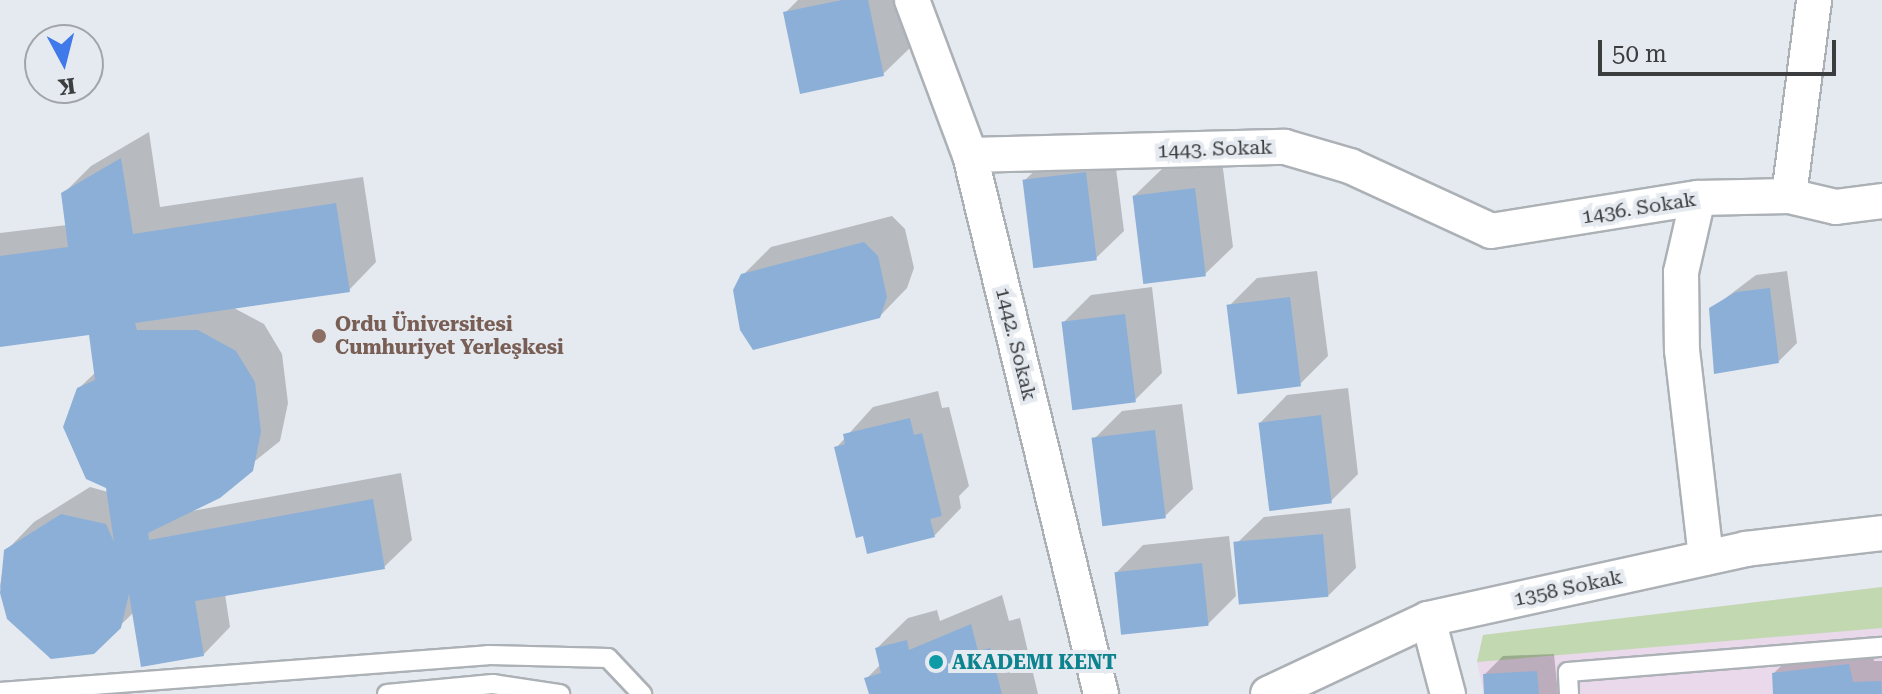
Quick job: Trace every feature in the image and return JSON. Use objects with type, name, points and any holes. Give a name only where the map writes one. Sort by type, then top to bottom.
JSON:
[{"type":"street","name":"1442. Sokak","points":[[912,0],[970,155],[1101,694]]},
{"type":"street","points":[[1789,196],[1814,0]]},
{"type":"street","name":"1443. Sokak","points":[[970,155],[1285,147],[1350,166],[1491,231]]},
{"type":"street","name":"1436. Sokak","points":[[1491,231],[1698,198],[1789,196],[1836,207],[1882,201]]},
{"type":"street","points":[[1698,198],[1681,272],[1682,350],[1706,558]]},
{"type":"street","name":"1358 Sokak","points":[[1268,694],[1428,619],[1706,558],[1882,533]]},
{"type":"street","points":[[1428,619],[1448,694]]},
{"type":"lane","points":[[1569,694],[1568,672],[1882,647]]},
{"type":"lane","points":[[0,692],[488,655],[608,658],[642,694]]},
{"type":"lane","points":[[387,694],[493,684],[560,694]]},
{"type":"shaded area","points":[[1882,587],[1882,694],[1484,694],[1477,662],[1483,635]]},
{"type":"green space","points":[[1882,587],[1882,628],[1477,662],[1483,635]]},
{"type":"building","points":[[842,0],[868,0],[884,76],[800,94],[783,12]]},
{"type":"building","points":[[121,158],[133,234],[336,203],[350,292],[135,323],[137,330],[198,330],[236,351],[255,382],[261,432],[253,471],[220,498],[148,533],[149,540],[373,499],[385,569],[195,601],[204,656],[141,667],[129,594],[121,628],[94,654],[51,659],[7,619],[0,593],[4,550],[61,514],[106,524],[114,542],[106,488],[86,479],[63,427],[77,388],[95,380],[89,335],[0,347],[0,256],[68,247],[61,193]]},
{"type":"building","points":[[1086,172],[1097,260],[1033,268],[1022,180]]},
{"type":"building","points":[[1195,188],[1206,276],[1143,284],[1132,196]]},
{"type":"building","points":[[864,242],[878,256],[887,297],[880,318],[753,350],[740,330],[733,290],[741,274]]},
{"type":"building","points":[[1770,288],[1779,363],[1714,374],[1709,308],[1736,292]]},
{"type":"building","points":[[1290,297],[1301,386],[1237,394],[1226,305]]},
{"type":"building","points":[[1125,314],[1136,402],[1072,410],[1061,322]]},
{"type":"building","points":[[1321,415],[1332,503],[1269,511],[1258,423]]},
{"type":"building","points":[[910,418],[914,435],[922,433],[942,516],[930,519],[935,537],[867,554],[863,536],[856,538],[834,447],[845,444],[843,434]]},
{"type":"building","points":[[1155,430],[1166,518],[1102,526],[1091,438]]},
{"type":"building","points":[[1323,534],[1328,597],[1239,605],[1233,542]]},
{"type":"building","points":[[1202,563],[1209,626],[1121,635],[1114,572]]},
{"type":"building","name":"AKADEMI KENT","points":[[971,624],[978,651],[990,648],[1002,694],[869,694],[864,678],[881,673],[875,648],[907,640],[909,650]]},
{"type":"building","points":[[1849,664],[1853,682],[1881,681],[1882,694],[1773,694],[1772,673]]},
{"type":"building","points":[[1537,671],[1539,694],[1484,694],[1483,674]]},
{"type":"place","name":"Ordu Üniversitesi Cumhuriyet Yerleşkesi","points":[[319,336]]},
{"type":"place","name":"AKADEMI KENT","points":[[936,662]]}]
